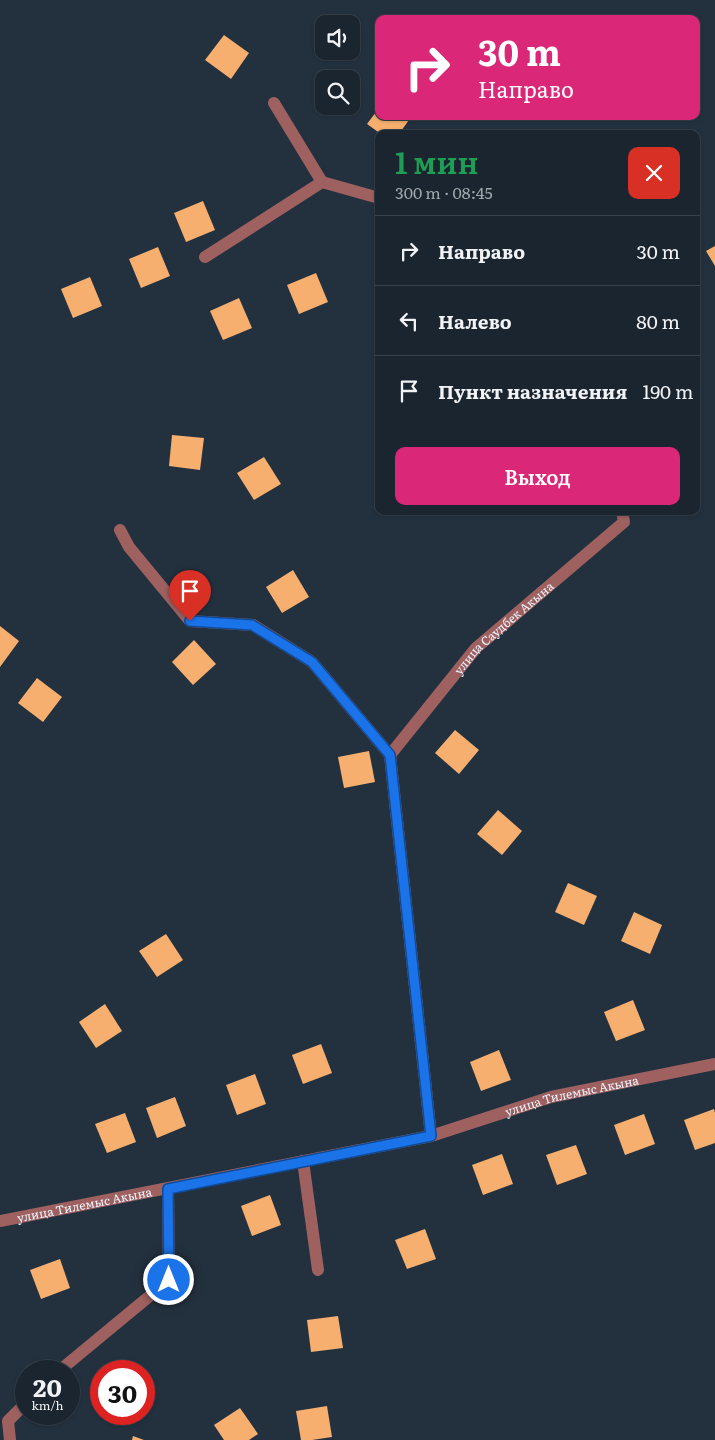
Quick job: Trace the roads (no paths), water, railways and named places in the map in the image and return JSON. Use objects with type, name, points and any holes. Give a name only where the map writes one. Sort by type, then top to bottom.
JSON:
[{"type":"street","points":[[274,103],[322,182],[375,197]]},
{"type":"street","points":[[205,257],[322,182]]},
{"type":"street","name":"улица Саудбек Акына","points":[[390,755],[476,648],[624,522],[623,515]]},
{"type":"street","points":[[120,530],[129,547],[190,621],[252,625],[312,662],[390,755],[431,1136]]},
{"type":"street","name":"улица Тилемыс Акына","points":[[0,1221],[431,1136],[551,1097],[715,1064]]},
{"type":"street","points":[[303,1162],[318,1270]]},
{"type":"street","name":"улица Тилемыс Акына","points":[[71,1360],[169,1280],[168,1189]]},
{"type":"street","points":[[10,1440],[8,1421],[15,1414]]}]
